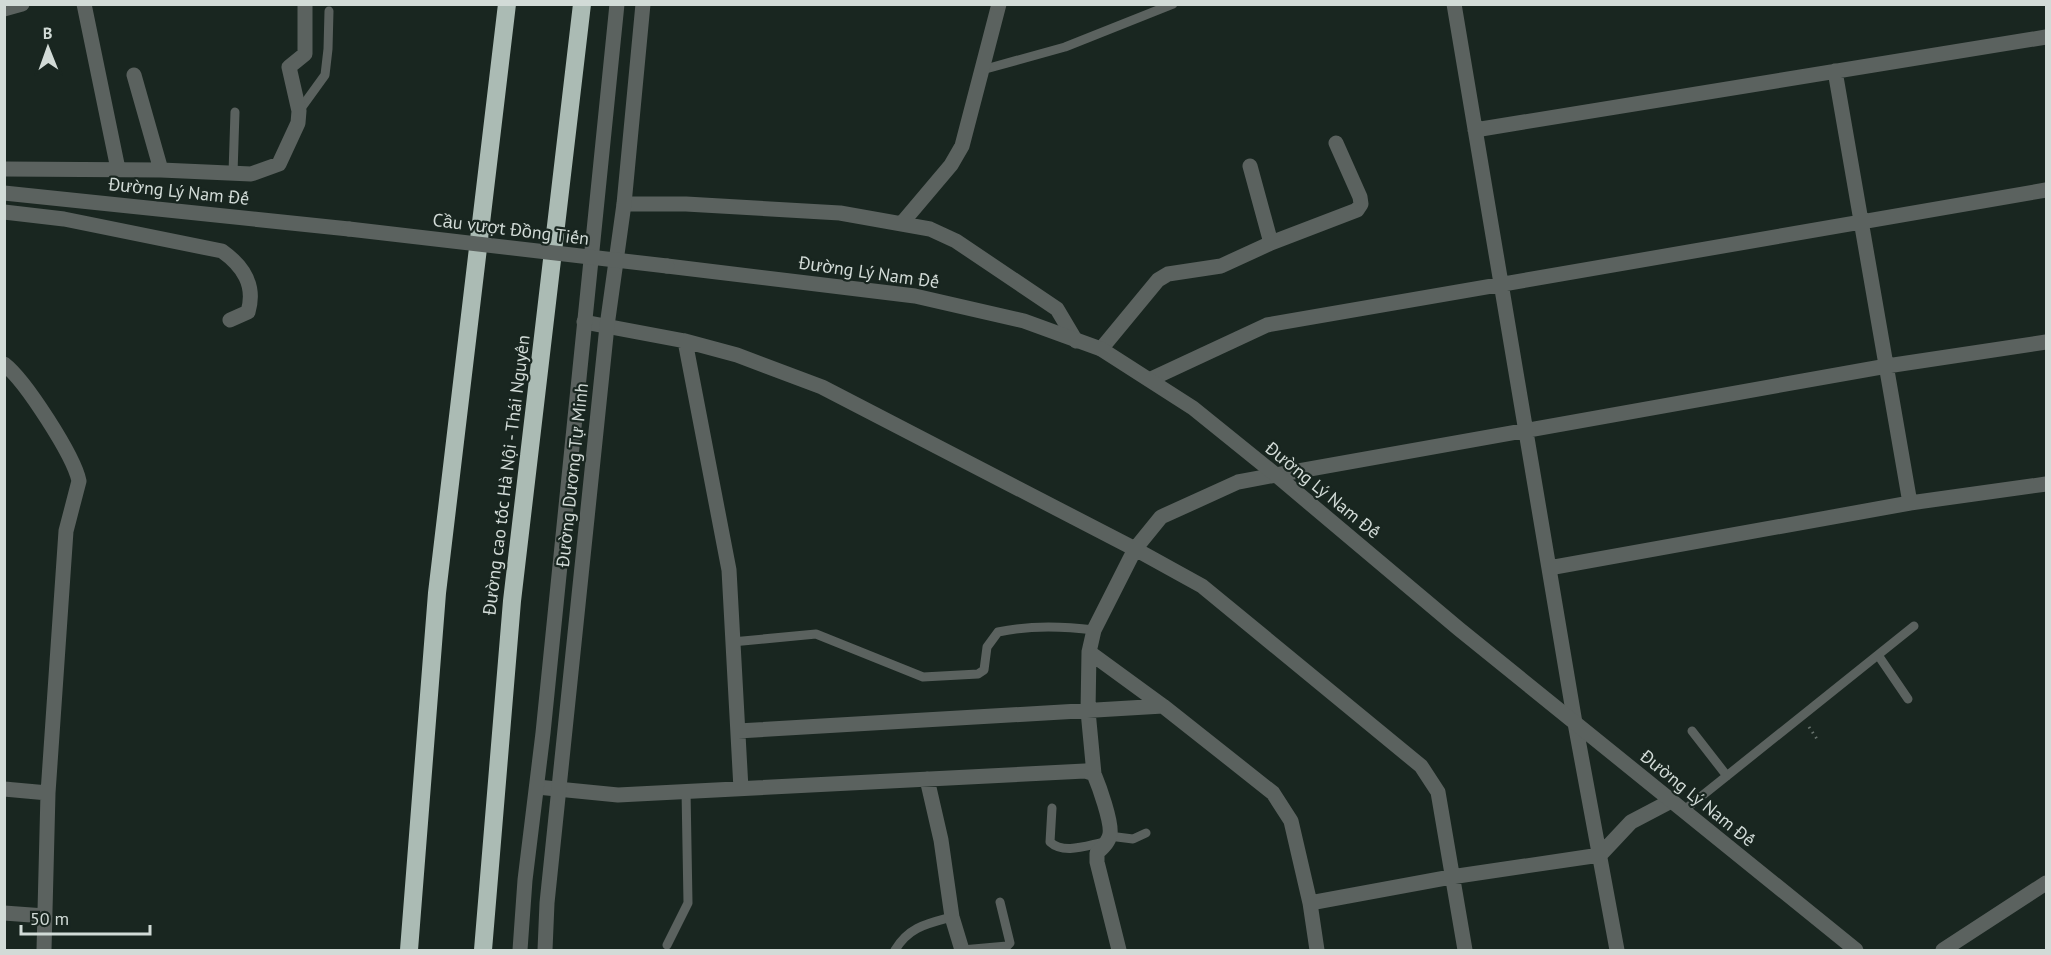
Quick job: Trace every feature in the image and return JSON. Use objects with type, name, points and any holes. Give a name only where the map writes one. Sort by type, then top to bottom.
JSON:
[{"type":"highway","points":[[409,951],[437,593],[507,4]]},
{"type":"highway","name":"Đường cao tốc Hà Nội - Thái Nguyên","points":[[483,951],[512,601],[582,4]]},
{"type":"street","points":[[4,9],[22,4]]},
{"type":"street","points":[[84,4],[118,169]]},
{"type":"street","points":[[4,169],[118,169],[251,174],[279,164],[298,123],[300,111],[289,71],[291,64],[305,54],[305,4]]},
{"type":"street","name":"Đường Dương Tự Minh","points":[[520,951],[525,880],[537,787],[617,4]]},
{"type":"street","name":"Đường Dương Tự Minh","points":[[545,951],[547,903],[607,326],[624,204],[643,4]]},
{"type":"street","points":[[902,223],[951,165],[962,146],[999,4]]},
{"type":"street","points":[[1454,4],[1575,723],[1617,951]]},
{"type":"street","points":[[1475,130],[2046,37]]},
{"type":"street","points":[[1835,71],[1910,503]]},
{"type":"street","points":[[134,75],[161,170]]},
{"type":"street","points":[[1101,350],[1158,280],[1168,274],[1221,267],[1271,243],[1357,210],[1361,204],[1336,143]]},
{"type":"street","points":[[1250,166],[1271,243]]},
{"type":"street","points":[[1151,379],[1267,325],[2046,190]]},
{"type":"street","name":"Đường Lý Nam Đế","points":[[4,193],[349,230]]},
{"type":"street","points":[[624,204],[686,204],[840,213],[902,223],[945,234],[1057,309],[1076,341]]},
{"type":"street","points":[[4,212],[75,221],[222,252],[236,261],[247,275],[250,289],[251,302],[248,312],[230,320]]},
{"type":"street","name":"Cầu vượt Đồng Tiến","points":[[349,230],[667,266]]},
{"type":"street","name":"Đường Lý Nam Đế","points":[[667,266],[915,296],[1024,321],[1101,350],[1151,379],[1192,408],[1856,951]]},
{"type":"street","points":[[584,322],[685,341],[736,355],[822,387],[1202,586],[1421,766],[1437,792],[1465,951]]},
{"type":"street","points":[[685,341],[729,570],[741,789]]},
{"type":"street","points":[[1119,951],[1097,862],[1097,853],[1111,832],[1094,774],[1089,711],[1089,652],[1094,630],[1135,549],[1161,517],[1238,482],[1887,366],[2046,342]]},
{"type":"street","points":[[4,364],[16,373],[46,417],[79,481],[66,531],[48,793],[44,951]]},
{"type":"street","points":[[1549,568],[1910,503],[2046,484]]},
{"type":"street","points":[[1089,652],[1163,706],[1273,794],[1291,821],[1310,903],[1317,951]]},
{"type":"street","points":[[738,731],[1163,706]]},
{"type":"street","points":[[537,787],[618,795],[1085,771],[1094,774]]},
{"type":"street","points":[[927,779],[941,840],[952,917],[962,950]]},
{"type":"street","points":[[4,789],[48,793]]},
{"type":"street","points":[[1310,903],[1451,877],[1600,855],[1631,822],[1677,806]]},
{"type":"street","points":[[1943,951],[2046,883]]},
{"type":"street","points":[[4,914],[45,916]]},
{"type":"lane","points":[[982,70],[1065,47],[1175,5]]},
{"type":"lane","points":[[300,111],[325,75],[329,11]]},
{"type":"lane","points":[[233,173],[235,112]]},
{"type":"lane","points":[[1677,806],[1727,776],[1914,626]]},
{"type":"lane","points":[[732,642],[816,634],[923,677],[978,674],[984,670],[987,647],[998,632],[1014,628],[1065,627],[1094,630]]},
{"type":"lane","points":[[1878,655],[1908,699]]},
{"type":"lane","points":[[1692,731],[1727,776]]},
{"type":"lane","points":[[667,945],[688,903],[686,790]]},
{"type":"lane","points":[[1052,808],[1050,842],[1056,848],[1065,849],[1108,839],[1133,839],[1146,833]]},
{"type":"lane","points":[[962,950],[1007,946],[1010,943],[1000,902]]},
{"type":"lane","points":[[895,951],[906,934],[916,926],[952,917]]}]
